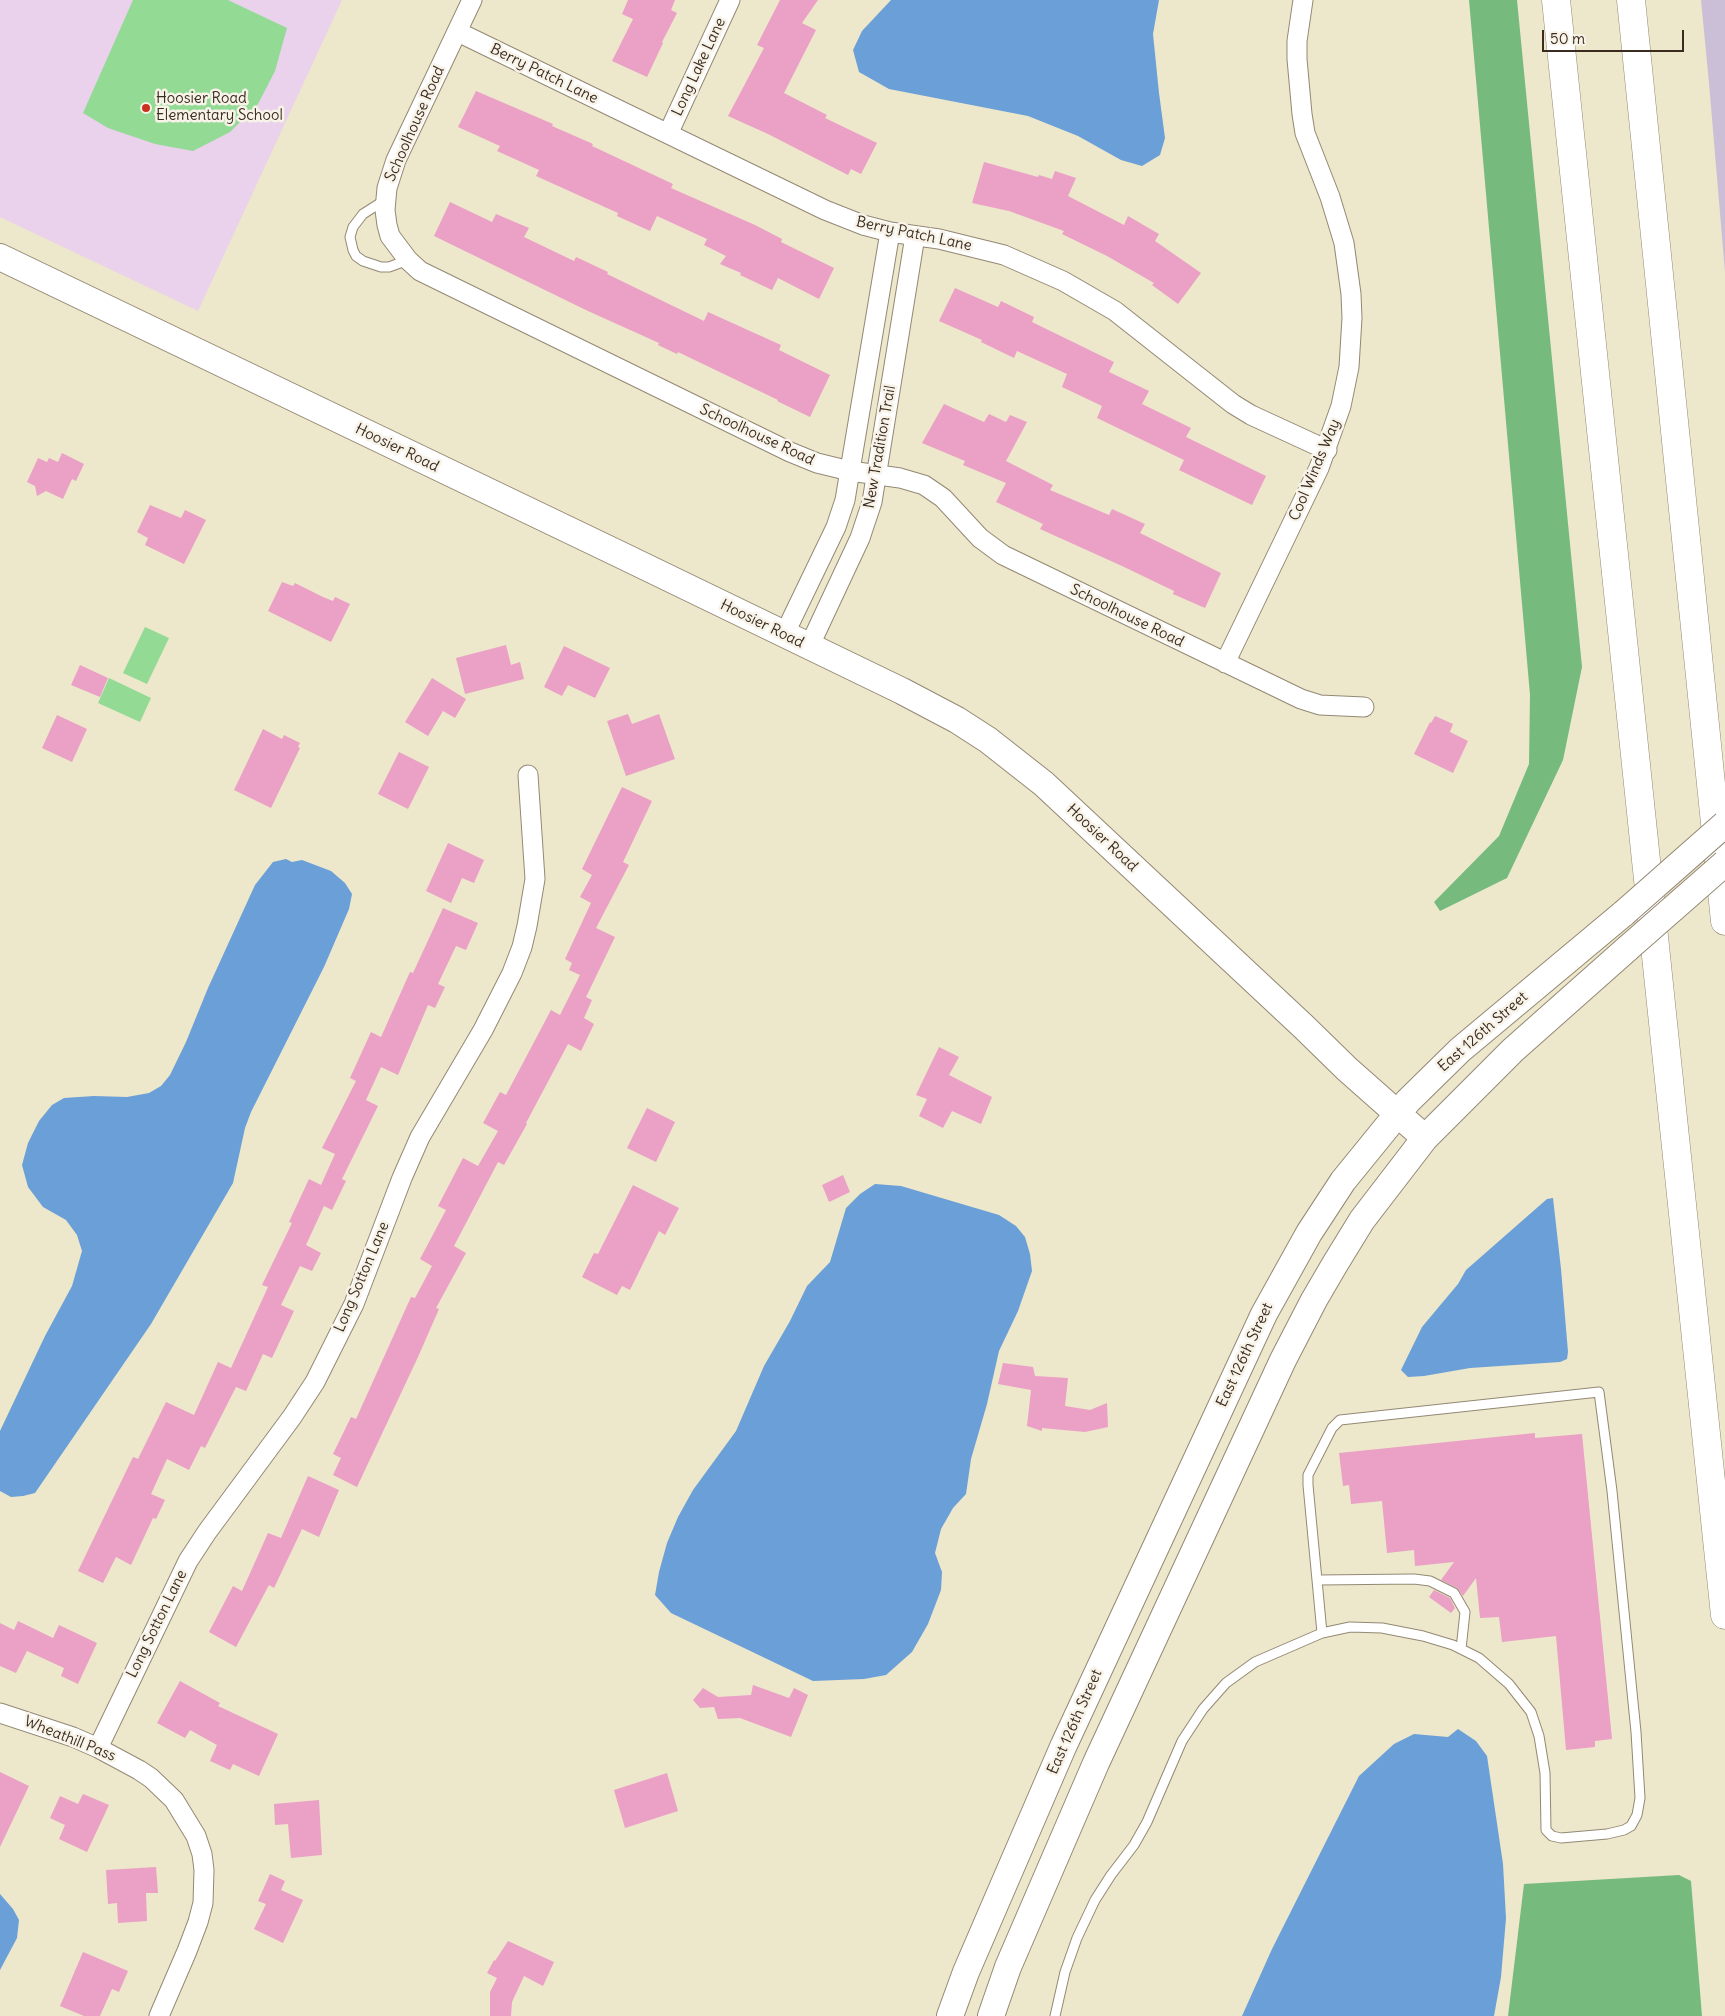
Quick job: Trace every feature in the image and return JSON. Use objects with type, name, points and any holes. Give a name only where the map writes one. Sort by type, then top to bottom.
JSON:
[{"type":"highway","points":[[1556,0],[1725,1615]]},
{"type":"highway","points":[[1630,0],[1725,920]]},
{"type":"main road","name":"Hoosier Road","points":[[0,257],[934,706],[988,740],[1019,763],[1087,823],[1346,1069],[1425,1138]]},
{"type":"main road","name":"East 126th Street","points":[[950,2016],[966,1972],[1062,1747],[1264,1314],[1284,1275],[1330,1200],[1396,1114],[1460,1050],[1624,913],[1725,824]]},
{"type":"main road","points":[[991,2016],[1008,1967],[1096,1763],[1292,1343],[1314,1300],[1362,1220],[1425,1138],[1513,1050],[1725,863]]},
{"type":"street","name":"Schoolhouse Road","points":[[472,0],[396,160],[385,200],[390,236],[408,260],[420,271],[790,452],[817,463],[850,471],[912,481],[929,488],[943,498],[980,538],[1003,555],[1301,699],[1320,704],[1364,707]]},
{"type":"street","name":"Long Lake Lane","points":[[668,134],[730,0]]},
{"type":"street","name":"Cool Winds Way","points":[[1225,663],[1314,481],[1327,450],[1344,395],[1349,367],[1352,310],[1344,243],[1330,197],[1305,133],[1302,114],[1297,41],[1303,0]]},
{"type":"street","name":"Berry Patch Lane","points":[[458,32],[825,210],[863,225],[890,232],[962,244],[1004,255],[1063,281],[1115,311],[1232,404],[1251,415],[1327,450]]},
{"type":"street","name":"New Tradition Trail","points":[[784,635],[836,528],[845,500],[890,232]]},
{"type":"street","name":"New Tradition Trail","points":[[809,647],[860,538],[872,502],[915,236]]},
{"type":"street","name":"Long Sotton Lane","points":[[98,1748],[188,1561],[315,1382],[354,1304],[402,1178],[420,1137],[512,974],[522,947],[535,879],[528,775]]},
{"type":"street","name":"Wheathill Pass","points":[[0,1713],[64,1734],[98,1748],[139,1770],[174,1800],[196,1836],[202,1854],[204,1870],[203,1903],[190,1944],[160,2016]]},
{"type":"lane","points":[[385,200],[363,214],[353,227],[350,237],[353,250],[356,256],[364,261],[381,267],[389,267],[408,260]]},
{"type":"lane","points":[[1055,2016],[1064,1972],[1095,1900],[1134,1845],[1147,1822],[1182,1741],[1202,1709],[1226,1683],[1254,1662],[1322,1633],[1350,1627],[1382,1628],[1423,1636],[1461,1649],[1479,1658],[1508,1684],[1531,1712],[1539,1736],[1545,1773],[1546,1830],[1552,1836],[1561,1838],[1607,1834],[1624,1830],[1631,1826],[1637,1815],[1640,1798],[1636,1732],[1612,1491],[1599,1392],[1340,1420],[1332,1428],[1308,1475],[1322,1633]]},
{"type":"lane","points":[[1318,1580],[1414,1578],[1430,1581],[1454,1593],[1465,1612],[1461,1649]]},
{"type":"shaded area","name":"Hoosier Road Elementary School","points":[[0,0],[342,0],[198,311],[0,217]]},
{"type":"shaded area","points":[[1701,0],[1725,0],[1725,272],[1709,83]]},
{"type":"green space","points":[[133,0],[228,0],[287,28],[275,71],[258,104],[230,132],[193,151],[155,144],[108,128],[83,113]]},
{"type":"green space","points":[[1469,0],[1517,0],[1582,667],[1563,760],[1507,878],[1440,911],[1434,902],[1499,836],[1529,764],[1530,695]]},
{"type":"green space","points":[[145,627],[169,638],[147,684],[123,673]]},
{"type":"green space","points":[[109,678],[151,698],[140,722],[98,703]]},
{"type":"green space","points":[[1679,1875],[1691,1881],[1702,2016],[1508,2016],[1524,1884]]},
{"type":"water","points":[[891,0],[1159,0],[1153,34],[1165,138],[1160,155],[1142,166],[1121,160],[1078,136],[1028,116],[889,89],[859,72],[853,50],[862,31]]},
{"type":"water","points":[[286,859],[292,862],[302,860],[331,871],[345,883],[352,894],[349,909],[324,967],[251,1112],[245,1128],[233,1183],[151,1324],[35,1493],[11,1497],[0,1491],[0,1431],[45,1336],[72,1286],[82,1251],[77,1235],[66,1220],[43,1207],[28,1187],[22,1165],[28,1143],[39,1121],[52,1105],[64,1098],[94,1096],[127,1097],[149,1093],[161,1086],[170,1075],[186,1042],[208,988],[255,885],[273,862]]},
{"type":"water","points":[[875,1184],[901,1186],[999,1215],[1016,1226],[1025,1237],[1032,1271],[1018,1311],[999,1351],[987,1404],[971,1459],[966,1494],[953,1508],[941,1529],[935,1553],[942,1572],[941,1590],[928,1624],[912,1652],[886,1675],[864,1679],[813,1681],[671,1613],[655,1595],[667,1543],[678,1517],[693,1490],[736,1431],[764,1366],[790,1321],[807,1286],[830,1262],[846,1208],[860,1194]]},
{"type":"water","points":[[1553,1198],[1561,1269],[1567,1359],[1560,1362],[1470,1368],[1408,1377],[1401,1370],[1422,1327],[1458,1284],[1466,1270],[1547,1199]]},
{"type":"water","points":[[1458,1729],[1476,1741],[1487,1756],[1503,1864],[1506,1918],[1501,1977],[1494,2016],[1242,2016],[1272,1949],[1359,1776],[1394,1744],[1414,1734],[1448,1737]]},
{"type":"water","points":[[0,1894],[13,1909],[19,1920],[17,1938],[0,1970]]},
{"type":"building","points":[[628,0],[675,0],[671,10],[677,13],[647,77],[612,61],[633,19],[622,14]]},
{"type":"building","points":[[780,0],[818,0],[802,23],[816,30],[784,93],[827,115],[825,118],[877,143],[861,174],[851,169],[848,175],[728,116],[764,48],[757,45]]},
{"type":"building","points":[[476,91],[553,124],[552,126],[673,184],[671,188],[755,225],[782,239],[781,242],[834,268],[819,299],[778,278],[772,290],[740,275],[741,273],[720,264],[726,256],[704,245],[707,239],[657,216],[650,231],[617,216],[618,213],[536,176],[539,170],[497,151],[500,146],[458,127]]},
{"type":"building","points":[[984,162],[1038,177],[1039,175],[1052,179],[1055,171],[1076,178],[1068,196],[1124,225],[1128,216],[1159,234],[1155,241],[1201,273],[1178,304],[1152,285],[1154,283],[1107,256],[1062,234],[1064,231],[1009,211],[972,203]]},
{"type":"building","points":[[450,202],[492,222],[496,214],[529,228],[524,237],[574,261],[576,257],[704,321],[708,312],[781,345],[779,350],[830,375],[810,417],[434,236]]},
{"type":"building","points":[[955,288],[998,307],[1001,301],[1034,317],[1032,322],[1114,362],[1109,372],[1149,391],[1142,404],[1191,428],[1186,437],[1266,476],[1252,505],[1179,470],[1184,460],[1097,418],[1102,406],[1062,387],[1067,374],[1017,351],[1014,358],[981,342],[982,340],[939,321]]},
{"type":"building","points":[[944,404],[984,422],[989,414],[1006,422],[1010,415],[1027,422],[1006,461],[1053,485],[1050,490],[1109,515],[1112,509],[1145,524],[1140,533],[1221,573],[1205,608],[1173,594],[1174,591],[1122,566],[1040,529],[1043,524],[996,502],[1006,483],[963,465],[965,461],[922,443]]},
{"type":"building","points":[[62,453],[84,464],[76,481],[72,479],[63,499],[46,491],[37,496],[35,486],[27,482],[38,458],[47,462],[49,458],[58,462]]},
{"type":"building","points":[[150,505],[181,518],[185,510],[206,520],[184,564],[145,545],[148,538],[137,532]]},
{"type":"building","points":[[282,582],[293,586],[295,583],[333,601],[335,597],[350,604],[331,642],[268,611]]},
{"type":"building","points":[[506,645],[511,665],[520,662],[524,679],[465,694],[456,658]]},
{"type":"building","points":[[564,646],[610,668],[595,698],[568,685],[562,696],[544,687]]},
{"type":"building","points":[[80,665],[108,678],[100,697],[71,685]]},
{"type":"building","points":[[432,678],[466,699],[455,718],[443,711],[428,736],[405,722]]},
{"type":"building","points":[[628,714],[632,724],[659,714],[675,759],[626,776],[607,721]]},
{"type":"building","points":[[57,715],[87,729],[72,762],[42,748]]},
{"type":"building","points":[[1435,716],[1453,724],[1450,732],[1468,741],[1453,773],[1414,754]]},
{"type":"building","points":[[263,729],[282,739],[284,735],[300,743],[298,747],[300,748],[271,808],[234,790]]},
{"type":"building","points":[[399,752],[429,767],[408,809],[378,794]]},
{"type":"building","points":[[622,787],[652,801],[623,862],[629,865],[596,928],[615,937],[586,997],[592,1000],[584,1018],[594,1024],[581,1051],[568,1044],[504,1165],[498,1162],[454,1246],[466,1253],[436,1308],[439,1309],[418,1357],[357,1487],[333,1475],[341,1458],[333,1454],[351,1417],[356,1419],[411,1297],[415,1298],[432,1266],[420,1259],[446,1210],[438,1206],[463,1158],[478,1166],[498,1131],[483,1123],[500,1092],[506,1095],[551,1010],[560,1015],[580,975],[569,970],[572,963],[565,959],[591,903],[580,897],[592,875],[582,869]]},
{"type":"building","points":[[448,843],[484,860],[474,883],[462,878],[451,903],[426,891]]},
{"type":"building","points":[[443,908],[478,923],[466,950],[456,946],[438,984],[445,987],[435,1008],[428,1005],[398,1075],[381,1067],[366,1100],[378,1106],[342,1179],[346,1181],[332,1210],[324,1206],[306,1245],[321,1253],[312,1271],[300,1266],[281,1305],[294,1311],[272,1358],[263,1354],[246,1391],[236,1387],[205,1448],[201,1446],[189,1470],[167,1459],[151,1494],[165,1500],[156,1519],[153,1518],[131,1565],[116,1557],[103,1583],[78,1571],[133,1457],[138,1459],[166,1402],[194,1415],[218,1362],[231,1368],[268,1287],[262,1285],[292,1223],[289,1222],[309,1179],[321,1185],[335,1154],[322,1148],[356,1081],[350,1078],[371,1032],[381,1037],[410,972],[413,973]]},
{"type":"building","points":[[939,1047],[959,1057],[949,1075],[992,1097],[981,1124],[952,1111],[943,1128],[919,1116],[927,1099],[916,1095]]},
{"type":"building","points":[[647,1108],[675,1122],[656,1162],[627,1148]]},
{"type":"building","points":[[843,1175],[850,1192],[829,1202],[822,1185]]},
{"type":"building","points":[[633,1185],[679,1208],[665,1235],[659,1231],[630,1290],[622,1286],[617,1295],[582,1277],[594,1253],[598,1254]]},
{"type":"building","points":[[1003,1363],[1033,1367],[1035,1376],[1068,1378],[1065,1406],[1090,1410],[1107,1403],[1108,1427],[1085,1432],[1042,1428],[1042,1431],[1027,1426],[1031,1390],[998,1384]]},
{"type":"building","points":[[1535,1433],[1535,1438],[1582,1434],[1612,1739],[1595,1741],[1595,1747],[1566,1750],[1556,1636],[1502,1642],[1499,1617],[1480,1618],[1476,1578],[1463,1596],[1457,1588],[1441,1580],[1454,1562],[1415,1566],[1414,1550],[1387,1553],[1382,1501],[1351,1504],[1349,1485],[1343,1486],[1339,1453]]},
{"type":"building","points":[[308,1476],[339,1490],[319,1537],[302,1529],[274,1588],[269,1585],[236,1647],[209,1632],[233,1586],[242,1591],[268,1533],[281,1538]]},
{"type":"building","points":[[1434,1590],[1450,1598],[1455,1608],[1451,1613],[1429,1597]]},
{"type":"building","points":[[18,1621],[53,1638],[59,1625],[97,1643],[78,1684],[61,1676],[64,1668],[27,1651],[16,1673],[0,1666],[0,1623],[14,1630]]},
{"type":"building","points":[[180,1681],[220,1703],[218,1706],[278,1734],[259,1776],[233,1764],[230,1770],[210,1761],[217,1745],[190,1730],[185,1738],[157,1723]]},
{"type":"building","points":[[753,1685],[789,1698],[794,1688],[808,1695],[791,1737],[740,1718],[718,1719],[714,1707],[700,1708],[693,1700],[703,1688],[718,1697],[751,1695]]},
{"type":"building","points":[[0,1772],[29,1786],[0,1847]]},
{"type":"building","points":[[667,1773],[678,1811],[625,1828],[614,1790]]},
{"type":"building","points":[[83,1794],[109,1805],[87,1852],[59,1839],[65,1825],[50,1818],[60,1796],[78,1804]]},
{"type":"building","points":[[319,1800],[322,1855],[291,1858],[288,1824],[275,1825],[274,1804]]},
{"type":"building","points":[[156,1867],[158,1893],[146,1893],[147,1921],[118,1923],[117,1903],[108,1904],[106,1870]]},
{"type":"building","points":[[270,1874],[285,1881],[281,1890],[303,1900],[283,1943],[254,1929],[266,1904],[258,1901]]},
{"type":"building","points":[[508,1941],[554,1962],[543,1986],[524,1976],[512,2002],[511,2016],[490,2016],[490,1992],[497,1978],[487,1973]]},
{"type":"building","points":[[83,1952],[128,1971],[119,1992],[112,1989],[100,2016],[84,2016],[60,2006]]},
{"type":"place","name":"Hoosier Road Elementary School","points":[[146,108]]}]
